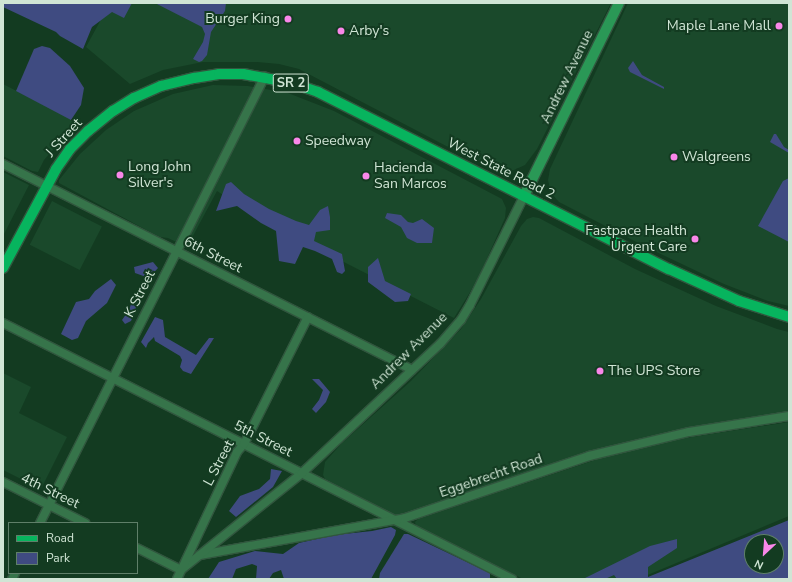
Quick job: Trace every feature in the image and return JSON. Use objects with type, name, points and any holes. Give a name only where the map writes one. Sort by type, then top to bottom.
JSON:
[{"type":"main road","name":"West State Road 2","points":[[194,78],[237,74],[265,76],[292,83],[343,103],[669,269],[718,292],[769,312],[789,317]]},
{"type":"main road","name":"J Street","points":[[3,268],[46,185],[70,148],[113,111],[134,98],[161,86],[194,78]]},
{"type":"street","name":"Andrew Avenue","points":[[181,570],[302,473],[440,344],[461,320],[470,305],[619,3]]},
{"type":"street","name":"K Street","points":[[40,522],[265,76]]},
{"type":"street","name":"6th Street","points":[[3,164],[412,370]]},
{"type":"street","name":"L Street","points":[[177,579],[237,454],[244,444],[308,317]]},
{"type":"street","name":"5th Street","points":[[3,323],[512,579]]},
{"type":"street","name":"Eggebrecht Road","points":[[200,555],[393,520],[456,502],[589,456],[689,432],[789,416]]},
{"type":"street","name":"4th Street","points":[[3,482],[83,522]]},
{"type":"street","points":[[138,548],[181,570]]},
{"type":"shaded area","points":[[110,3],[611,3],[537,149],[525,165],[514,170],[496,170],[450,148],[299,69],[279,64],[257,62],[203,62],[163,70],[130,84],[86,47]]},
{"type":"shaded area","points":[[628,3],[789,3],[789,306],[768,301],[724,284],[646,247],[559,202],[551,193],[548,180],[550,169]]},
{"type":"shaded area","points":[[3,84],[77,122],[44,160],[38,172],[32,171],[3,156]]},
{"type":"shaded area","points":[[213,85],[248,86],[288,93],[334,111],[502,199],[506,208],[505,218],[477,281],[454,318],[265,222],[217,191],[187,247],[168,238],[160,237],[150,232],[59,183],[59,180],[80,154],[106,130],[134,111],[173,94]]},
{"type":"shaded area","points":[[3,172],[29,185],[3,236]]},
{"type":"shaded area","points":[[52,201],[102,226],[80,270],[30,245]]},
{"type":"shaded area","points":[[533,217],[539,218],[635,269],[716,306],[777,329],[789,332],[789,411],[658,435],[585,452],[400,515],[393,514],[325,479],[323,475],[325,462],[342,443],[411,381],[461,329],[481,299],[521,226],[527,219]]},
{"type":"shaded area","points":[[3,373],[31,387],[19,413],[67,437],[41,489],[3,470]]},
{"type":"shaded area","points":[[789,422],[789,516],[638,579],[523,579],[416,526],[415,522],[418,519],[604,457],[685,438]]},
{"type":"green space","points":[[3,3],[132,3],[124,18],[112,12],[92,27],[83,49],[60,36],[56,32],[3,7]]},
{"type":"green space","points":[[155,3],[226,3],[225,11],[211,32],[207,55],[202,61],[199,62],[193,59],[203,42],[205,34],[202,27]]},
{"type":"green space","points":[[42,46],[50,48],[70,66],[84,88],[81,105],[71,120],[16,91],[34,49]]},
{"type":"green space","points":[[633,61],[642,75],[664,87],[664,89],[630,72],[628,68]]},
{"type":"green space","points":[[774,134],[776,134],[784,147],[789,150],[789,153],[770,142]]},
{"type":"green space","points":[[789,178],[789,242],[758,226],[783,181]]},
{"type":"green space","points":[[231,182],[244,194],[269,209],[309,225],[320,210],[328,206],[330,230],[316,232],[314,241],[342,254],[345,271],[342,274],[337,272],[332,259],[303,247],[295,264],[279,261],[276,231],[261,223],[237,206],[216,211],[226,184]]},
{"type":"green space","points":[[387,213],[401,215],[408,222],[413,223],[422,219],[434,228],[432,243],[417,243],[407,238],[401,227],[385,218]]},
{"type":"green space","points":[[378,258],[385,281],[411,294],[408,301],[395,302],[368,282],[368,267]]},
{"type":"green space","points":[[153,262],[158,268],[149,278],[135,273],[134,267]]},
{"type":"green space","points":[[111,279],[116,285],[107,303],[86,321],[78,338],[72,340],[61,334],[76,302],[89,299],[95,291]]},
{"type":"green space","points":[[144,292],[131,321],[125,324],[122,320],[129,310],[135,293]]},
{"type":"green space","points":[[155,317],[163,320],[165,337],[196,355],[209,338],[214,338],[191,374],[183,371],[180,367],[182,360],[180,356],[155,341],[154,337],[148,343],[146,348],[141,342]]},
{"type":"green space","points":[[312,379],[319,379],[330,392],[326,402],[316,413],[312,409],[319,400],[323,390]]},
{"type":"green space","points":[[271,469],[282,471],[273,487],[236,517],[229,511],[240,496],[259,489],[270,479]]},
{"type":"green space","points":[[789,520],[789,579],[617,579],[614,575],[605,579],[583,579],[650,546],[677,539],[677,548],[648,567],[648,577],[744,538],[744,574],[784,574],[784,534],[754,534]]},
{"type":"green space","points":[[391,527],[396,530],[395,535],[371,579],[284,579],[281,570],[273,573],[269,579],[256,579],[257,566],[252,564],[236,569],[232,579],[208,579],[219,562],[255,551],[283,554],[299,543],[335,535],[372,531]]},
{"type":"green space","points":[[404,534],[408,534],[490,573],[490,579],[379,579],[380,573]]},
{"type":"place","name":"Burger King","points":[[288,19]]},
{"type":"place","name":"Maple Lane Mall","points":[[779,26]]},
{"type":"place","name":"Arby's","points":[[341,31]]},
{"type":"place","name":"Speedway","points":[[297,141]]},
{"type":"place","name":"Walgreens","points":[[674,157]]},
{"type":"place","name":"Long John Silver's","points":[[120,175]]},
{"type":"place","name":"Hacienda San Marcos","points":[[366,176]]},
{"type":"place","name":"Fastpace Health Urgent Care","points":[[695,239]]},
{"type":"place","name":"The UPS Store","points":[[600,371]]}]
